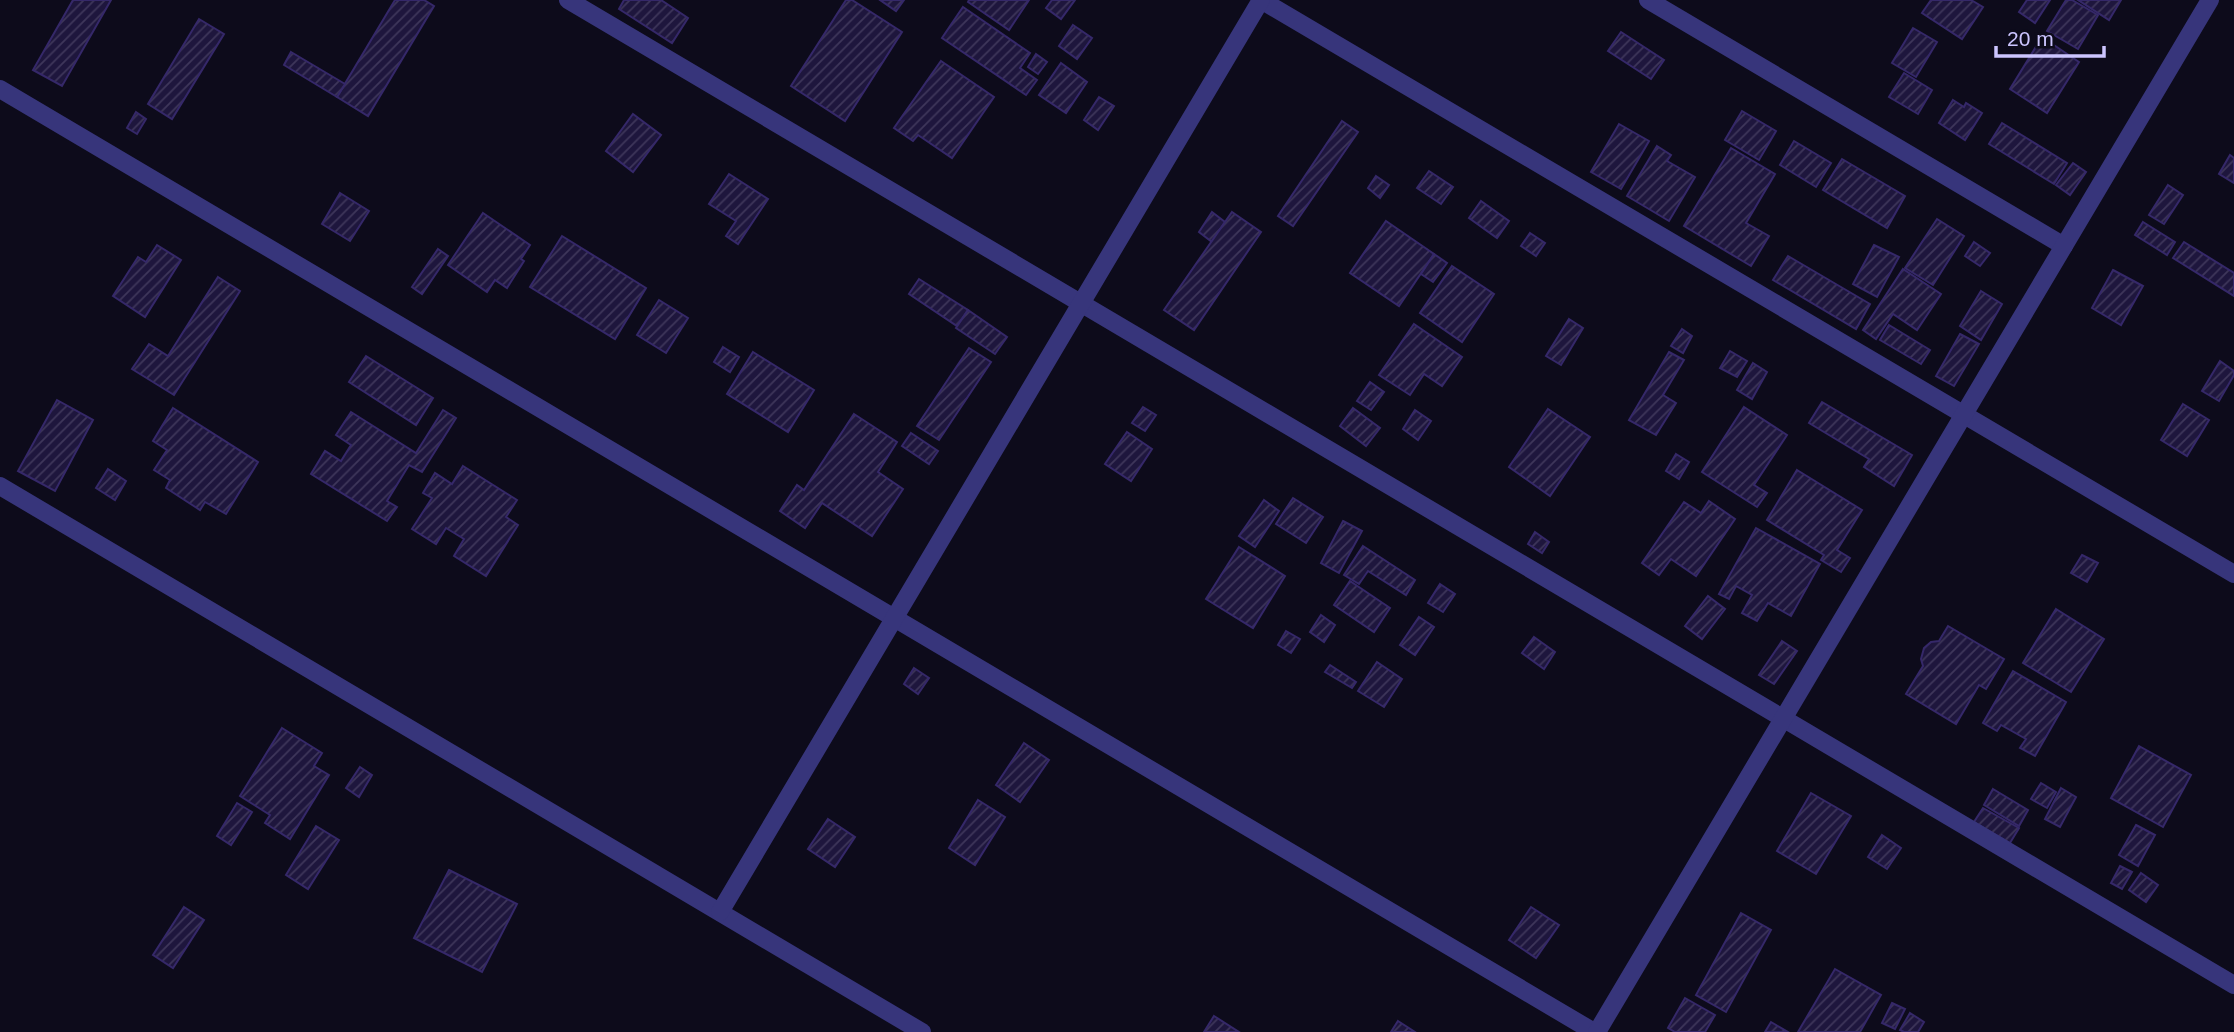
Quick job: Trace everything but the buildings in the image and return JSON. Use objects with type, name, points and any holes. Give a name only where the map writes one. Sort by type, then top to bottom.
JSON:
[{"type":"street","points":[[568,0],[2234,985]]},
{"type":"street","points":[[720,912],[1261,0],[2234,575]]},
{"type":"street","points":[[1648,0],[2064,246]]},
{"type":"street","points":[[0,89],[1596,1032],[2210,0]]},
{"type":"street","points":[[0,486],[922,1032]]}]
